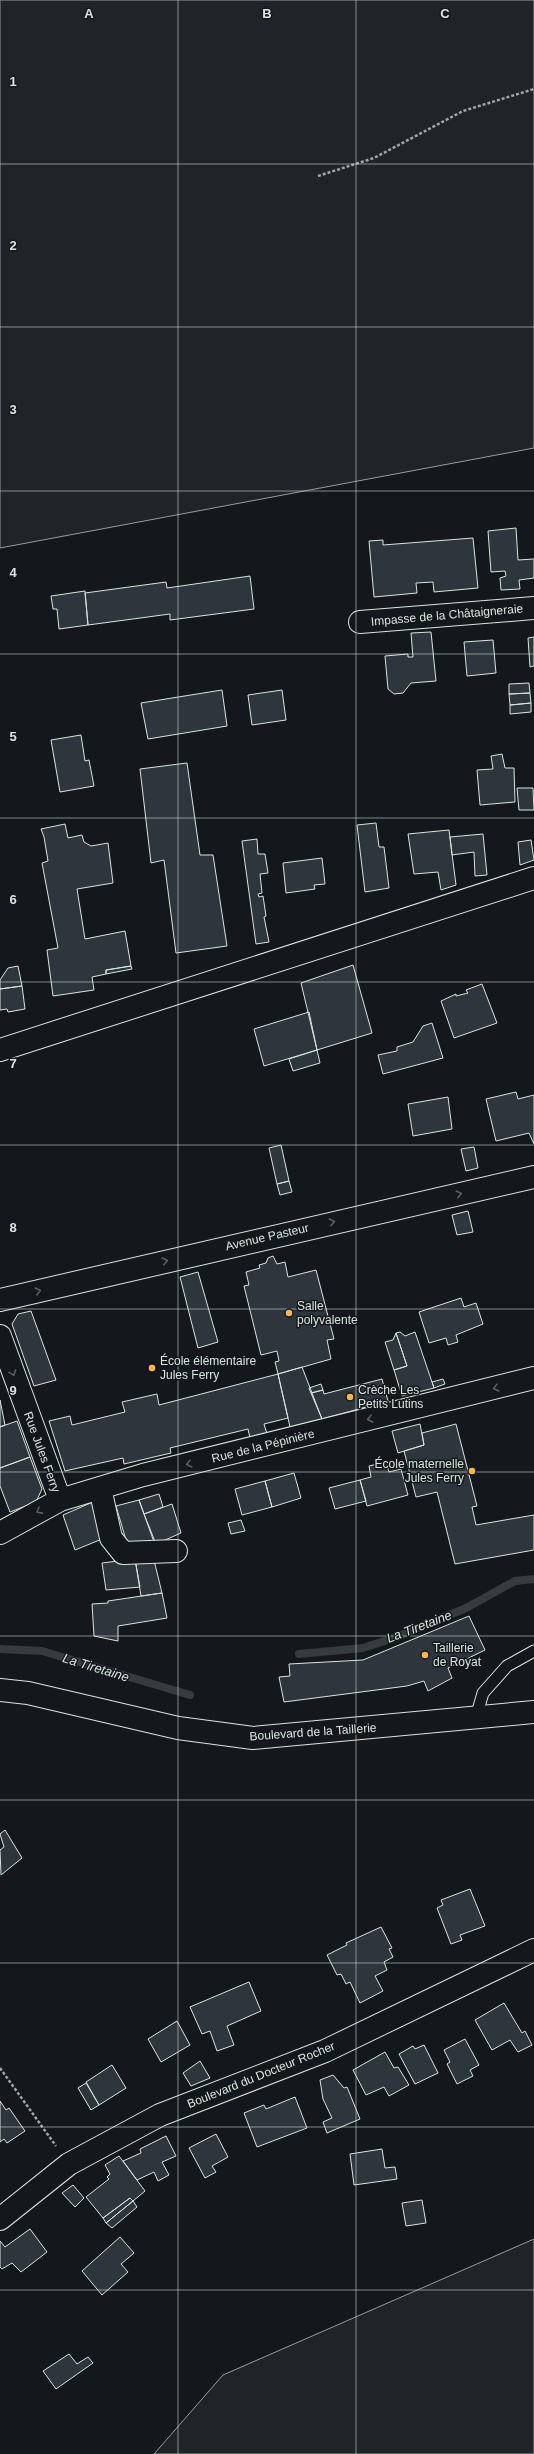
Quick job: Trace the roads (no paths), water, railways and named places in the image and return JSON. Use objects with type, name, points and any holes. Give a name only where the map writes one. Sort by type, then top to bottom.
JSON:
[{"type":"street","name":"Impasse de la Châtaigneraie","points":[[360,622],[534,608]]},
{"type":"street","points":[[0,1050],[534,878]]},
{"type":"street","name":"Avenue Pasteur","points":[[0,1300],[534,1177]]},
{"type":"street","name":"Rue Jules Ferry","points":[[0,1336],[60,1500]]},
{"type":"street","name":"Rue de la Pépinière","points":[[0,1533],[60,1500],[143,1475],[534,1378]]},
{"type":"street","points":[[100,1488],[111,1538],[123,1553],[176,1551]]},
{"type":"street","name":"Boulevard de la Taillerie","points":[[0,1690],[28,1693],[178,1728],[253,1738],[534,1712]]},
{"type":"street","name":"Boulevard du Docteur Rocher","points":[[0,2218],[69,2164],[160,2115],[325,2051],[534,1950]]},
{"type":"lane","points":[[476,1717],[483,1693],[507,1666],[534,1651]]},
{"type":"waterway","name":"La Tiretaine","points":[[299,1654],[363,1648],[397,1637],[466,1608],[515,1581],[534,1579]]},
{"type":"waterway","name":"La Tiretaine","points":[[0,1649],[42,1651],[190,1695]]},
{"type":"place","name":"Salle polyvalente","points":[[289,1313]]},
{"type":"place","name":"École élémentaire Jules Ferry","points":[[152,1368]]},
{"type":"place","name":"Crèche Les Petits Lutins","points":[[350,1397]]},
{"type":"place","name":"École maternelle Jules Ferry","points":[[472,1471]]},
{"type":"place","name":"Taillerie de Royat","points":[[425,1655]]}]
